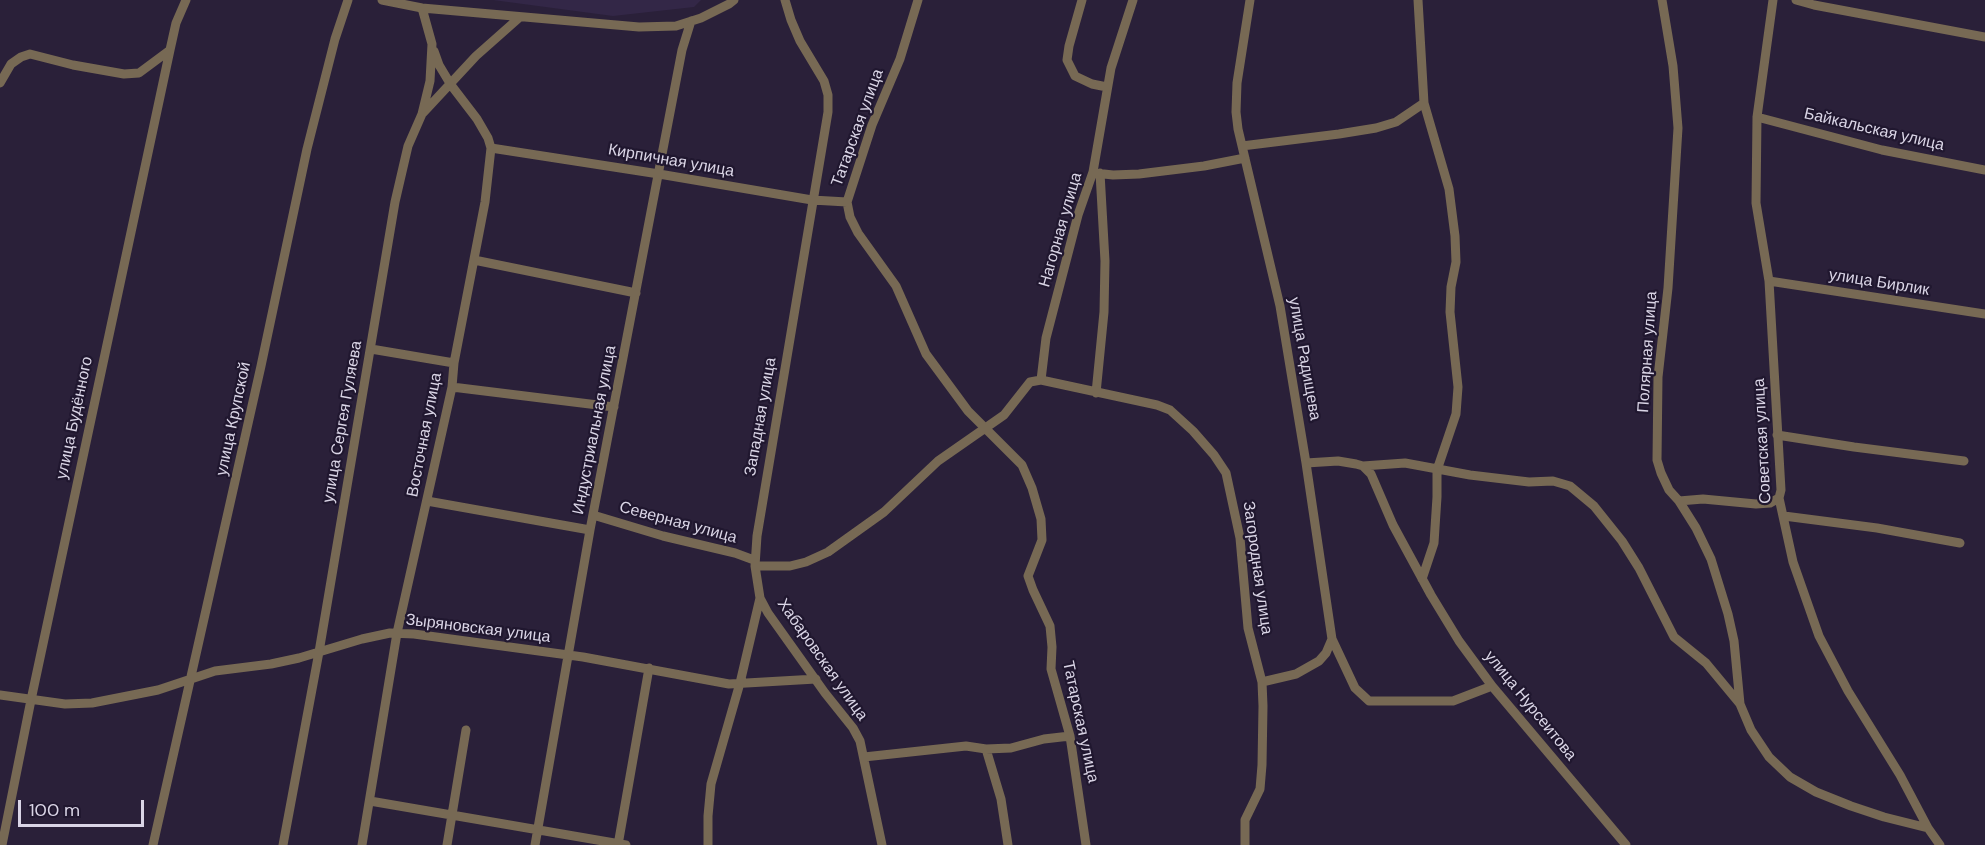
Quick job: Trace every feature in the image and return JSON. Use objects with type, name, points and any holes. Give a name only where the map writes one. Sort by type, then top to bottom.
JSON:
[{"type":"street","name":"улица Будённого","points":[[2,845],[170,50],[176,23],[186,0]]},
{"type":"street","name":"улица Крупской","points":[[153,845],[192,679],[307,149],[334,39],[348,0]]},
{"type":"street","points":[[382,0],[422,8],[639,27],[676,26],[701,18],[734,0]]},
{"type":"street","name":"Западная улица","points":[[708,845],[711,784],[740,683],[760,598],[754,563],[762,498],[828,112],[825,81],[800,40],[785,0]]},
{"type":"street","name":"Татарская улица","points":[[918,0],[900,59],[872,125],[847,202],[850,217],[858,233],[896,286],[926,354],[968,411],[1022,465],[1032,488],[1041,519],[1042,540],[1028,576],[1050,626],[1051,669],[1070,736],[1086,845]]},
{"type":"street","points":[[1082,0],[1067,60],[1075,76],[1092,84],[1107,87]]},
{"type":"street","name":"Нагорная улица","points":[[1041,380],[1046,338],[1078,215],[1096,173],[1107,87],[1133,0]]},
{"type":"street","name":"улица Радищева","points":[[1250,0],[1237,83],[1236,112],[1280,306],[1332,639],[1355,688],[1370,701],[1453,701],[1492,686]]},
{"type":"street","points":[[1418,0],[1424,103],[1449,189],[1455,236],[1456,262],[1451,286],[1450,312],[1458,387],[1456,414],[1437,470],[1434,543],[1422,579]]},
{"type":"street","name":"Полярная улица","points":[[1662,0],[1673,66],[1678,128],[1668,288],[1658,377],[1657,460],[1661,473],[1669,490],[1696,528],[1711,559],[1734,641],[1740,704],[1751,730],[1769,757],[1790,777],[1816,792],[1884,817],[1928,828]]},
{"type":"street","name":"Советская улица","points":[[1773,0],[1756,117],[1755,203],[1769,281],[1781,490],[1779,498],[1793,562],[1819,636],[1848,691],[1940,845]]},
{"type":"street","points":[[1796,0],[1985,37]]},
{"type":"street","name":"улица Сергея Гуляева","points":[[283,845],[319,652],[395,202],[408,146],[422,114],[430,81],[432,44],[422,8]]},
{"type":"street","points":[[422,114],[476,56],[520,17]]},
{"type":"street","name":"Индустриальная улица","points":[[535,845],[590,530],[682,50],[691,21]]},
{"type":"street","points":[[432,44],[439,65],[477,119],[491,148]]},
{"type":"street","points":[[0,84],[11,64],[30,54],[73,65],[124,74],[139,74],[170,50]]},
{"type":"street","points":[[1242,146],[1339,135],[1376,128],[1396,122],[1424,103]]},
{"type":"street","name":"Байкальская улица","points":[[1756,117],[1882,150],[1985,170]]},
{"type":"street","name":"Кирпичная улица","points":[[491,148],[813,200],[847,202]]},
{"type":"street","name":"Восточная улица","points":[[362,845],[397,633],[452,387],[454,363],[485,202],[491,148]]},
{"type":"street","points":[[1096,393],[1104,312],[1105,261],[1096,173],[1139,174],[1245,158]]},
{"type":"street","points":[[474,260],[636,293]]},
{"type":"street","name":"улица Бирлик","points":[[1769,281],[1985,314]]},
{"type":"street","points":[[371,349],[454,363]]},
{"type":"street","name":"Загородная улица","points":[[1041,380],[1146,402],[1170,410],[1193,431],[1226,472],[1240,538],[1248,628],[1262,682],[1260,789],[1245,820],[1245,845]]},
{"type":"street","name":"Северная улица","points":[[593,515],[663,536],[735,553],[754,563],[790,566],[828,552],[884,512],[938,460],[1004,415],[1030,382],[1041,380]]},
{"type":"street","points":[[452,387],[614,407]]},
{"type":"street","points":[[1777,435],[1964,461]]},
{"type":"street","points":[[1306,463],[1338,461],[1363,466],[1405,463],[1437,470],[1529,482],[1552,481],[1570,486],[1594,506],[1622,541],[1639,567],[1674,637],[1706,663],[1740,704]]},
{"type":"street","name":"улица Нурсеитова","points":[[1363,466],[1371,474],[1393,525],[1459,641],[1492,686],[1626,845]]},
{"type":"street","points":[[1679,501],[1703,499],[1756,504],[1770,503],[1779,498]]},
{"type":"street","points":[[427,501],[590,530]]},
{"type":"street","points":[[1784,516],[1877,528],[1960,543]]},
{"type":"street","name":"Хабаровская улица","points":[[760,598],[768,613],[853,728],[860,741],[882,845]]},
{"type":"street","name":"Зыряновская улица","points":[[0,695],[65,705],[92,703],[158,690],[215,670],[271,664],[362,639],[397,633],[569,655],[729,684],[816,679]]},
{"type":"street","points":[[1262,682],[1296,674],[1319,662],[1332,639]]},
{"type":"street","points":[[370,801],[621,844],[649,668]]},
{"type":"street","points":[[447,845],[466,730]]},
{"type":"street","points":[[864,757],[966,746],[986,749],[1011,748],[1044,739],[1070,736]]},
{"type":"street","points":[[986,749],[1000,799],[1008,845]]},
{"type":"shaded area","points":[[493,0],[701,0],[694,7],[613,16]]}]
